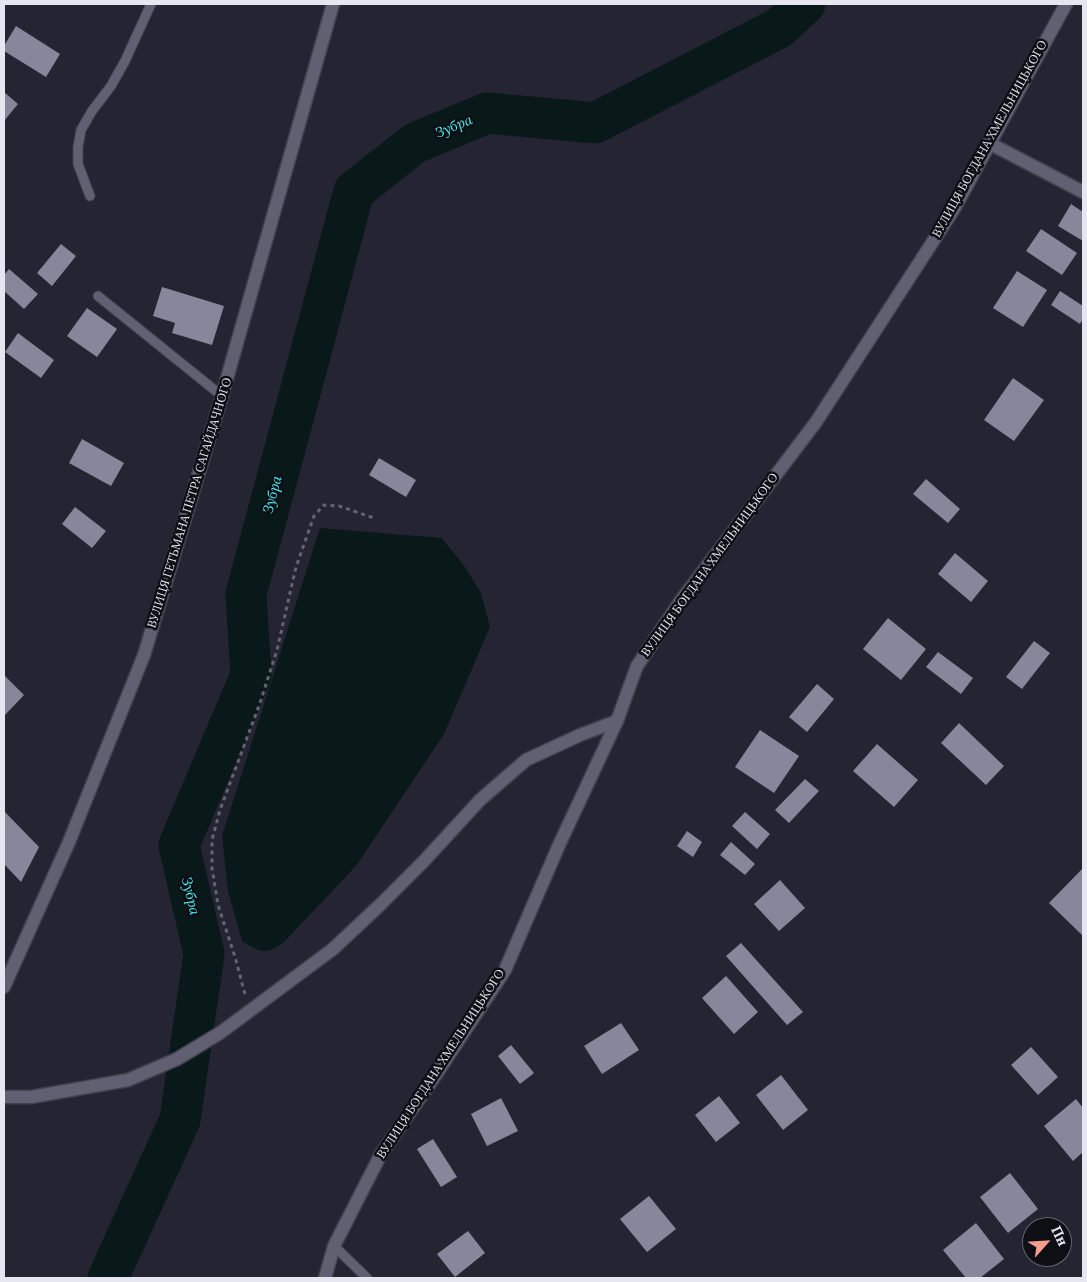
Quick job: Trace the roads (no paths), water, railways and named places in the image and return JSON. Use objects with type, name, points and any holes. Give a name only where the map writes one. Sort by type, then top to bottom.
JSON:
[{"type":"street","name":"ВУЛИЦЯ ГЕТЬМАНА ПЕТРА САГАЙДАЧНОГО","points":[[4,987],[68,842],[144,655],[222,396],[333,4]]},
{"type":"street","name":"ВУЛИЦЯ БОГДАНА ХМЕЛЬНИЦЬКОГО","points":[[325,1278],[334,1246],[381,1154],[435,1076],[504,970],[559,845],[618,721],[636,666],[682,599],[816,422],[954,209],[1066,4]]},
{"type":"street","points":[[989,143],[1083,192]]},
{"type":"street","points":[[4,1097],[31,1098],[128,1080],[177,1059],[220,1033],[333,949],[423,862],[480,800],[526,760],[580,735],[618,721]]},
{"type":"lane","points":[[90,196],[78,164],[81,130],[92,111],[111,86],[125,61],[151,4]]},
{"type":"lane","points":[[98,296],[222,396]]},
{"type":"lane","points":[[334,1246],[367,1278]]},
{"type":"waterway","name":"Зубра","points":[[108,1278],[180,1120],[204,954],[179,845],[251,675],[246,594],[354,191],[415,143],[487,113],[595,123],[779,28],[805,4]]}]
